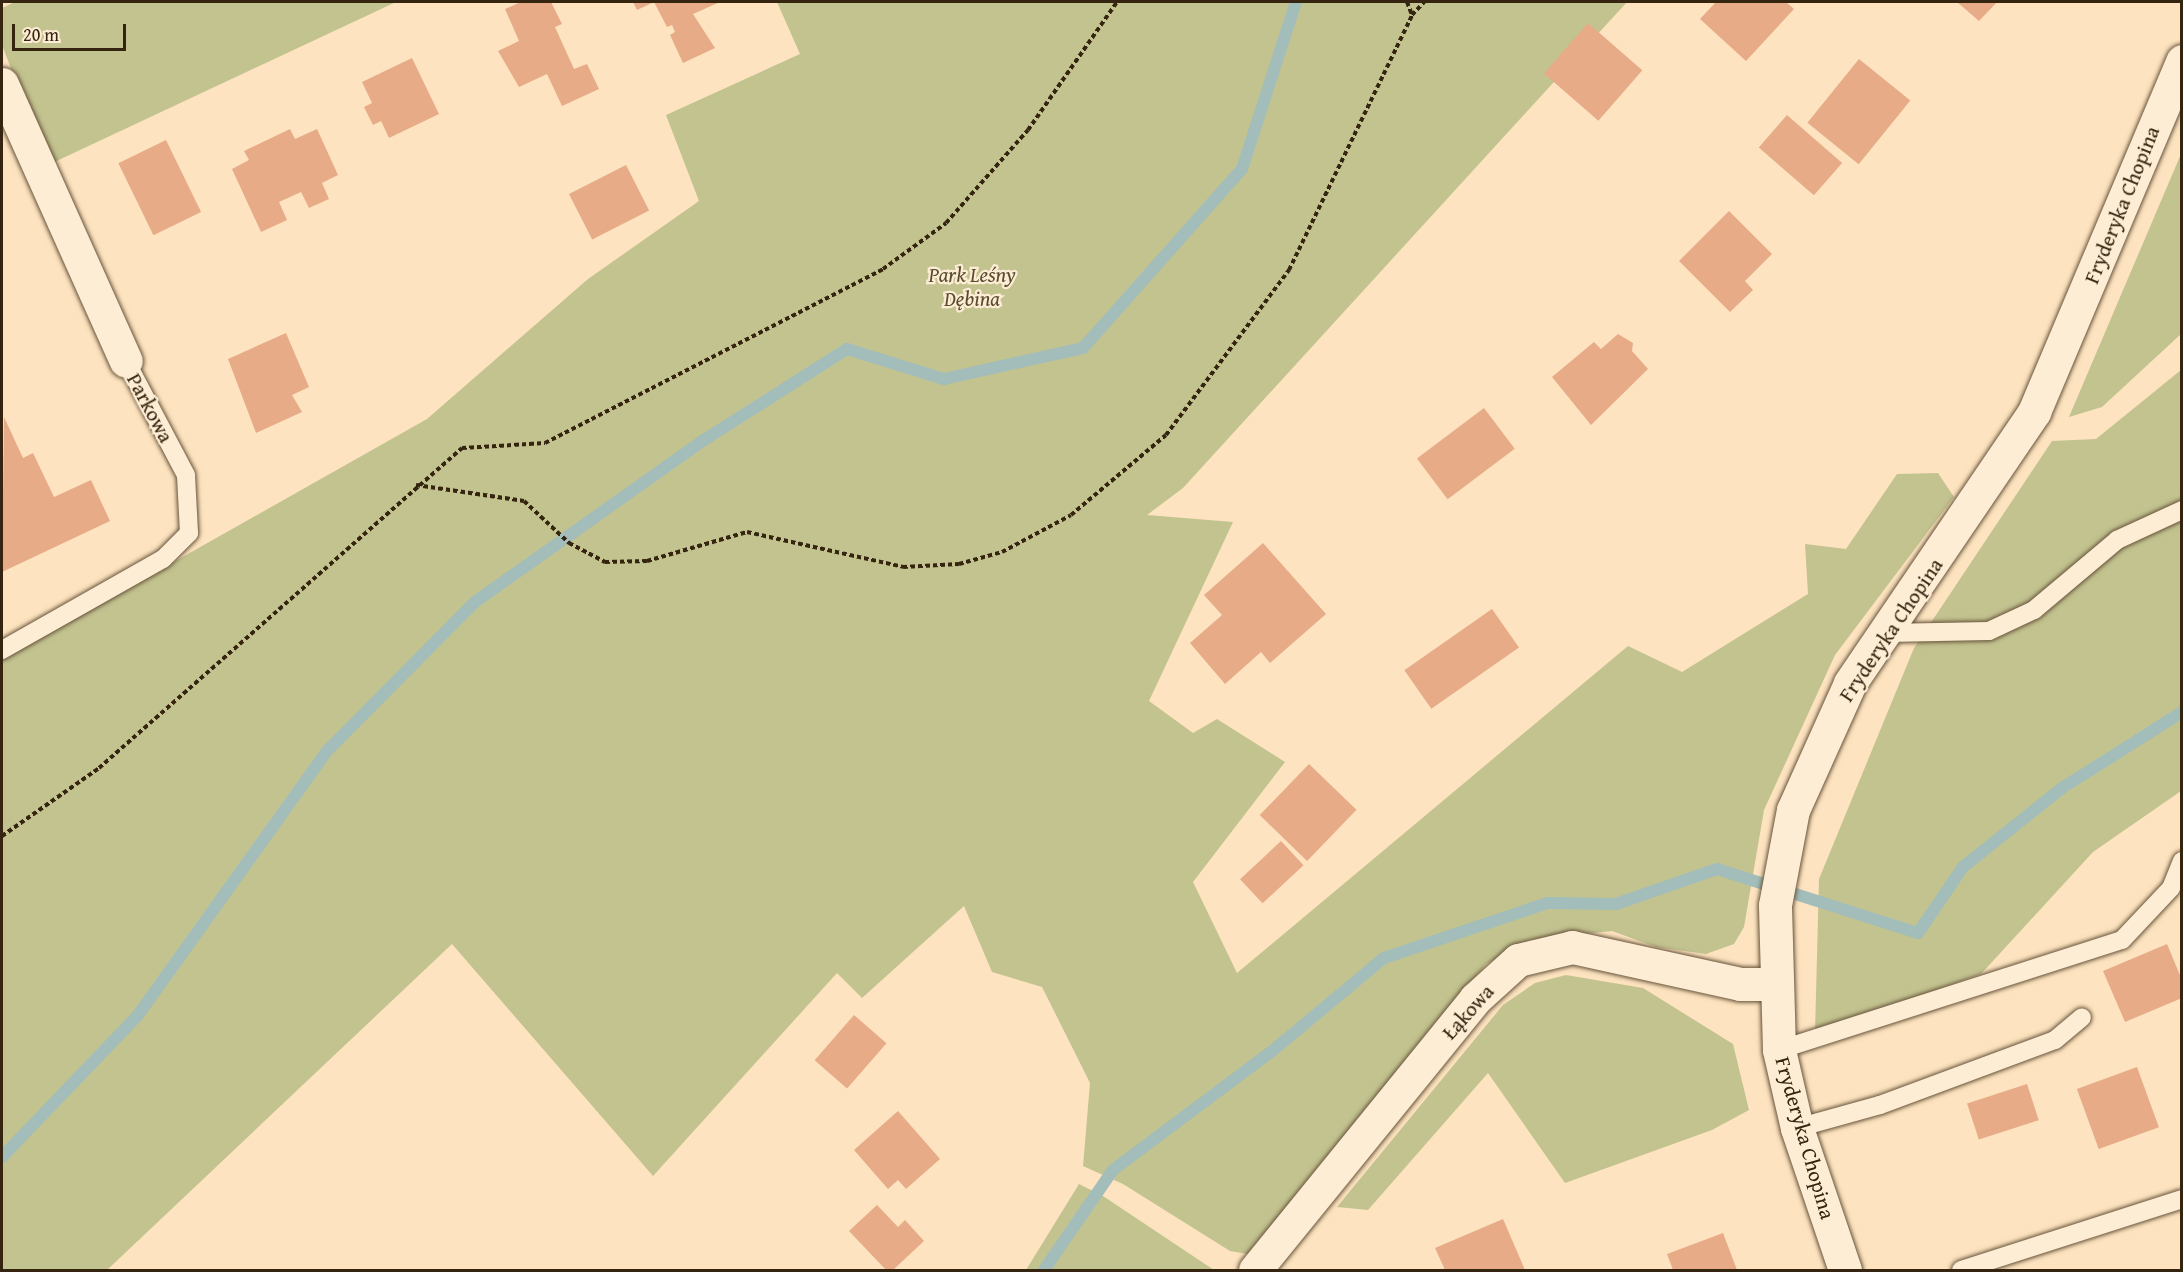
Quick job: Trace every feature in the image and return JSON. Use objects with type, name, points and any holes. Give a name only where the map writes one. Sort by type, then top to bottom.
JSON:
[{"type":"street","name":"Fryderyka Chopina","points":[[1845,1270],[1797,1128],[1779,1050],[1774,984],[1775,905],[1794,810],[1813,758],[1850,683],[2034,412],[2181,61]]},
{"type":"street","name":"Parkowa","points":[[2,84],[126,361]]},
{"type":"street","name":"Łąkowa","points":[[1255,1270],[1475,999],[1518,960],[1572,947],[1740,984],[1774,984]]},
{"type":"lane","name":"Parkowa","points":[[2,650],[163,559],[189,533],[186,475],[126,361]]},
{"type":"lane","points":[[1886,633],[1989,631],[2034,610],[2117,540],[2181,510]]},
{"type":"lane","points":[[1779,1050],[2122,940],[2171,888],[2181,861]]},
{"type":"lane","points":[[1797,1128],[1880,1105],[2045,1044],[2082,1017]]},
{"type":"lane","points":[[1961,1270],[2181,1199]]},
{"type":"path","points":[[2,836],[99,768],[415,484],[462,448],[544,443],[883,269],[946,223],[1028,129],[1117,2]]},
{"type":"path","points":[[1407,2],[1412,15]]},
{"type":"path","points":[[415,484],[524,501],[569,543],[605,562],[647,561],[747,532],[903,567],[959,564],[1002,552],[1071,515],[1166,435],[1288,270],[1412,15],[1424,2]]},
{"type":"green space","points":[[15,2],[396,2],[48,165],[2,45],[2,8]]},
{"type":"green space","name":"Park Leśny Dębina","points":[[777,2],[1627,2],[1183,488],[1147,515],[1233,522],[1149,701],[1193,733],[1217,719],[1285,762],[1193,882],[1237,973],[1628,646],[1682,672],[1808,594],[1805,544],[1846,549],[1897,474],[1938,473],[1954,497],[1835,655],[1764,810],[1744,927],[1734,944],[1706,954],[1656,947],[1612,931],[1529,940],[1486,964],[1253,1255],[1230,1251],[1123,1184],[1083,1166],[1090,1083],[1042,987],[992,972],[964,906],[862,998],[837,973],[653,1176],[452,944],[107,1270],[2,1270],[2,659],[427,419],[588,279],[699,201],[666,115],[800,54]]},
{"type":"green space","points":[[2181,154],[2181,334],[2102,407],[2069,417]]},
{"type":"green space","points":[[2181,370],[2181,791],[2093,852],[1981,974],[1815,1033],[1819,879],[1914,648],[2052,441],[2096,439]]},
{"type":"green space","points":[[1566,975],[1643,988],[1733,1044],[1749,1110],[1712,1130],[1565,1183],[1488,1073],[1368,1210],[1337,1207],[1503,1005],[1535,983]]},
{"type":"green space","points":[[1079,1184],[1103,1196],[1214,1270],[1026,1270]]},
{"type":"building","points":[[521,2],[551,2],[562,24],[555,27],[574,69],[587,64],[599,89],[562,106],[547,74],[519,87],[498,51],[519,41],[505,9]]},
{"type":"building","points":[[633,2],[654,2],[637,10]]},
{"type":"building","points":[[654,2],[720,2],[693,14],[715,48],[683,63],[670,35],[675,32],[672,25],[667,27]]},
{"type":"building","points":[[1716,2],[1786,2],[1794,9],[1746,61],[1700,19]]},
{"type":"building","points":[[1957,2],[1997,2],[1979,21]]},
{"type":"building","points":[[1588,23],[1642,70],[1598,121],[1544,74]]},
{"type":"building","points":[[412,58],[439,114],[389,138],[381,121],[373,125],[364,107],[372,103],[362,82]]},
{"type":"building","points":[[1859,59],[1910,101],[1859,164],[1807,123]]},
{"type":"building","points":[[1787,115],[1842,163],[1814,195],[1759,147]]},
{"type":"building","points":[[290,129],[295,139],[317,129],[338,175],[322,183],[329,199],[309,208],[301,192],[279,202],[287,220],[261,232],[232,169],[249,160],[244,151]]},
{"type":"building","points":[[166,140],[201,212],[153,235],[118,163]]},
{"type":"building","points":[[626,165],[649,210],[592,239],[569,194]]},
{"type":"building","points":[[1729,211],[1772,254],[1745,281],[1753,290],[1730,312],[1679,261]]},
{"type":"building","points":[[286,333],[309,387],[292,395],[302,412],[256,433],[228,359]]},
{"type":"building","points":[[1618,334],[1633,343],[1632,351],[1648,369],[1591,425],[1552,377],[1594,342],[1601,349]]},
{"type":"building","points":[[1484,408],[1515,449],[1448,499],[1417,459]]},
{"type":"building","points":[[4,417],[23,458],[33,453],[54,497],[91,480],[110,521],[2,572]]},
{"type":"building","points":[[1263,543],[1326,614],[1270,663],[1261,652],[1225,684],[1190,643],[1222,615],[1204,595]]},
{"type":"building","points":[[1492,609],[1519,648],[1431,709],[1404,670]]},
{"type":"building","points":[[1309,764],[1356,810],[1307,861],[1260,815]]},
{"type":"building","points":[[1281,841],[1304,865],[1263,903],[1240,879]]},
{"type":"building","points":[[2167,944],[2182,980],[2182,998],[2125,1022],[2103,971]]},
{"type":"building","points":[[854,1015],[886,1043],[847,1088],[815,1060]]},
{"type":"building","points":[[2137,1067],[2159,1127],[2099,1149],[2077,1089]]},
{"type":"building","points":[[2027,1084],[2039,1120],[1979,1140],[1967,1103]]},
{"type":"building","points":[[898,1111],[940,1159],[906,1189],[898,1180],[888,1189],[854,1150]]},
{"type":"building","points":[[877,1205],[898,1227],[905,1220],[924,1241],[893,1270],[886,1270],[849,1231]]},
{"type":"building","points":[[1503,1219],[1525,1270],[1445,1270],[1435,1248]]},
{"type":"building","points":[[1723,1233],[1737,1270],[1673,1270],[1667,1254]]},
{"type":"waterway","points":[[2,1157],[138,1015],[326,752],[475,602],[704,440],[847,349],[944,379],[1083,348],[1242,169],[1296,2]]},
{"type":"waterway","points":[[1044,1270],[1113,1170],[1271,1052],[1384,958],[1547,903],[1616,904],[1717,869],[1918,933],[1963,867],[2062,788],[2182,712]]}]
